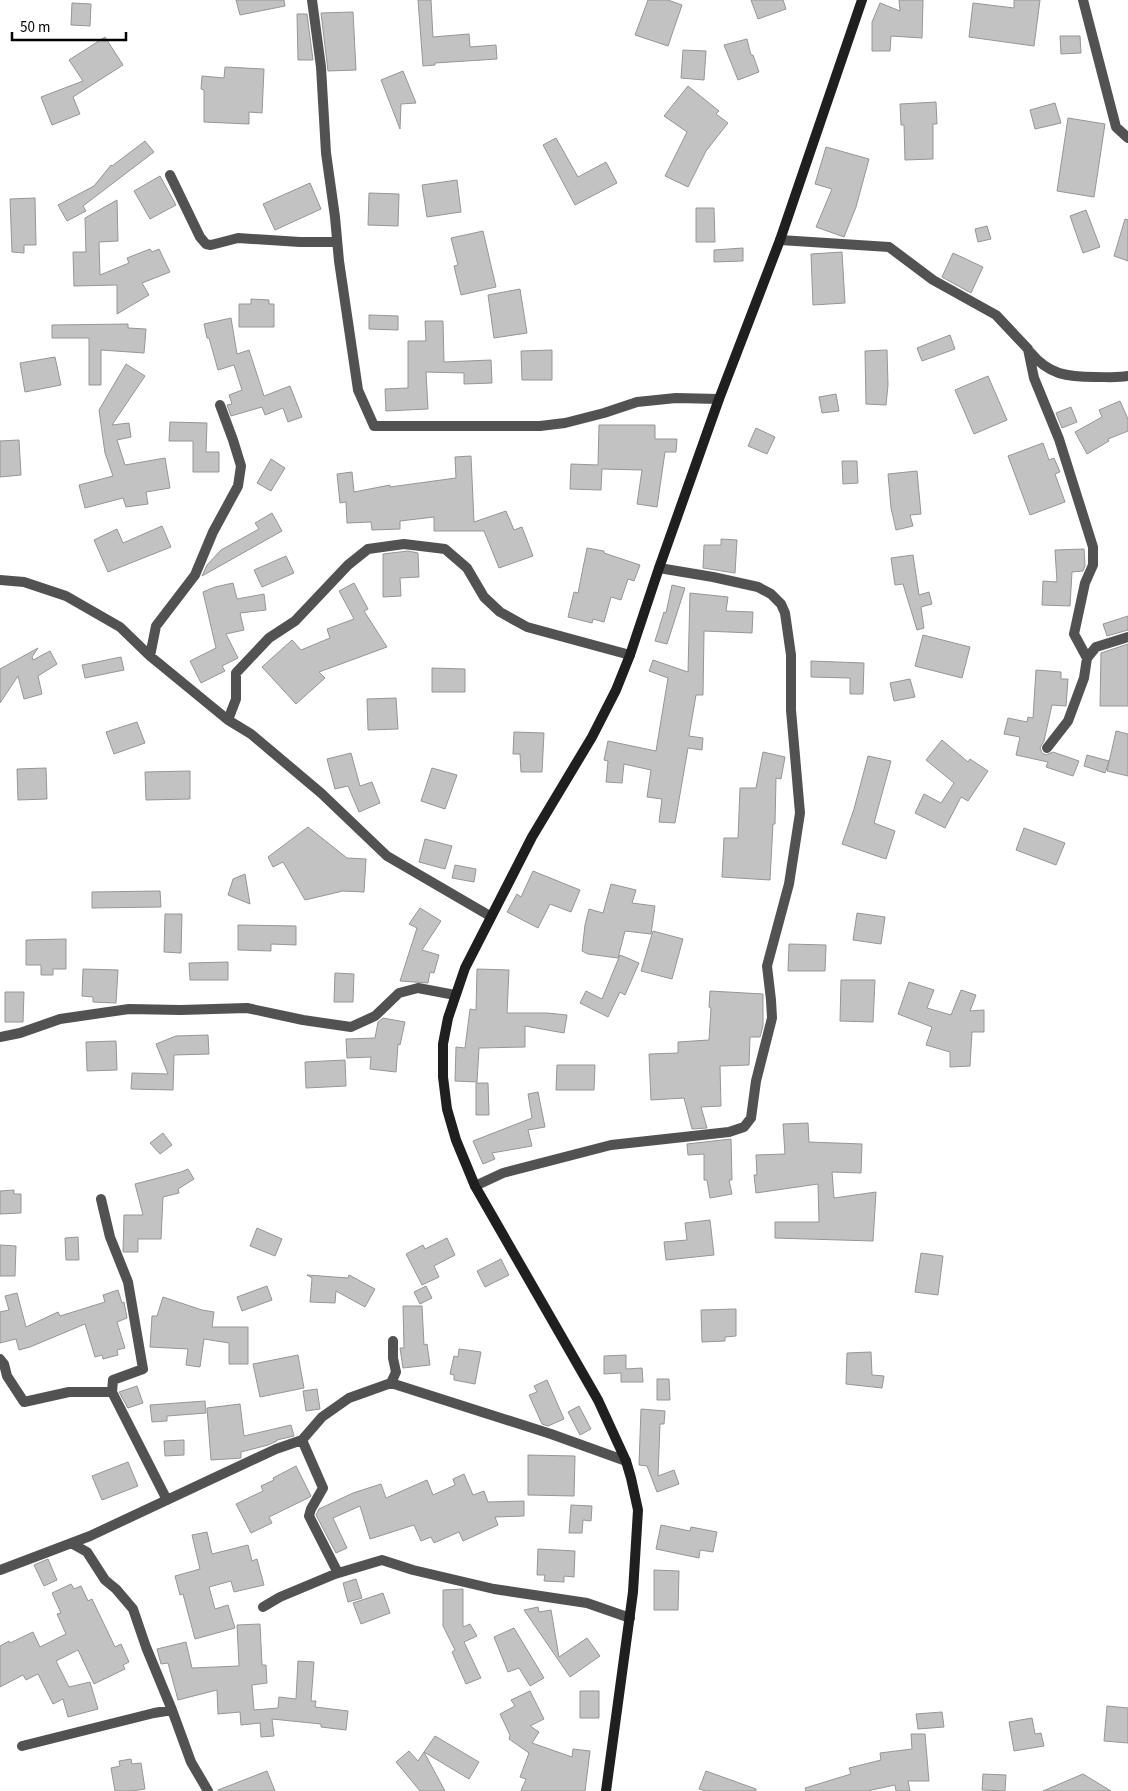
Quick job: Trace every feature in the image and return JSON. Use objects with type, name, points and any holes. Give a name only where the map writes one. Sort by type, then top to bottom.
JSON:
[{"type":"main road","points":[[606,1791],[630,1618],[638,1510],[626,1461],[598,1400],[474,1186],[456,1140],[447,1109],[443,1078],[443,1044],[455,995],[465,968],[490,916],[532,837],[592,737],[616,690],[630,656],[719,399],[780,240],[862,0]]},
{"type":"street","points":[[312,0],[320,59],[326,153],[335,217],[336,242],[358,390],[374,426],[540,426],[565,423],[637,402],[676,398],[719,399]]},
{"type":"street","points":[[1083,0],[1116,127],[1128,138]]},
{"type":"street","points":[[170,175],[200,237],[206,244],[210,245],[238,238],[336,242]]},
{"type":"street","points":[[780,240],[889,247],[933,280],[996,315],[1039,362],[1052,371],[1072,377],[1128,376]]},
{"type":"street","points":[[1028,349],[1034,378],[1059,439],[1093,546],[1093,565],[1085,583],[1074,634],[1087,658]]},
{"type":"street","points":[[150,656],[156,626],[195,575],[213,532],[238,486],[241,466],[220,405]]},
{"type":"street","points":[[228,720],[236,699],[236,673],[269,638],[295,621],[348,565],[368,549],[404,544],[445,549],[468,568],[484,597],[500,612],[527,627],[630,656]]},
{"type":"street","points":[[474,1186],[503,1173],[611,1145],[729,1132],[744,1127],[751,1118],[756,1081],[772,1018],[767,966],[789,884],[800,813],[791,710],[791,655],[785,613],[781,604],[771,594],[758,587],[659,568]]},
{"type":"street","points":[[0,580],[24,582],[66,596],[120,627],[150,656],[228,720],[251,734],[321,793],[387,856],[490,916]]},
{"type":"street","points":[[1047,748],[1068,721],[1084,678],[1087,658],[1096,647],[1128,637]]},
{"type":"street","points":[[0,1037],[20,1033],[60,1019],[129,1009],[247,1008],[303,1020],[351,1027],[375,1016],[399,993],[418,988],[455,995]]},
{"type":"street","points":[[101,1199],[110,1236],[128,1282],[143,1369],[113,1380],[112,1392],[167,1500]]},
{"type":"street","points":[[391,1383],[396,1372],[393,1358],[393,1341]]},
{"type":"street","points":[[0,1359],[4,1364],[7,1376],[24,1402],[69,1392],[112,1392]]},
{"type":"street","points":[[0,1570],[90,1536],[276,1449],[302,1440],[322,1417],[349,1398],[391,1383],[551,1434],[626,1461]]},
{"type":"street","points":[[302,1440],[323,1488],[309,1516],[338,1573]]},
{"type":"street","points":[[71,1543],[87,1552],[104,1580],[116,1589],[133,1609],[146,1647],[192,1762],[208,1791]]},
{"type":"street","points":[[262,1607],[280,1597],[338,1573],[382,1560],[413,1570],[494,1589],[586,1603],[630,1618]]},
{"type":"street","points":[[22,1746],[172,1710]]},
{"type":"building","points":[[236,0],[284,0],[285,6],[240,15]]},
{"type":"building","points":[[418,0],[431,0],[433,37],[469,34],[470,47],[496,45],[497,59],[435,63],[435,65],[423,66]]},
{"type":"building","points":[[648,0],[668,0],[682,5],[668,46],[635,35]]},
{"type":"building","points":[[751,0],[783,0],[786,9],[758,19]]},
{"type":"building","points":[[899,0],[923,0],[922,38],[891,36],[890,51],[872,51],[872,22],[880,3],[900,11]]},
{"type":"building","points":[[1014,0],[1040,0],[1034,46],[969,37],[973,3],[1014,8]]},
{"type":"building","points":[[72,3],[91,4],[90,26],[71,25]]},
{"type":"building","points":[[353,12],[356,70],[328,71],[321,13]]},
{"type":"building","points":[[297,14],[307,14],[313,60],[298,60]]},
{"type":"building","points":[[1060,36],[1080,36],[1081,53],[1061,54]]},
{"type":"building","points":[[105,37],[123,65],[73,97],[80,114],[52,125],[41,97],[83,81],[69,60]]},
{"type":"building","points":[[747,39],[751,55],[753,55],[759,72],[738,80],[724,45]]},
{"type":"building","points":[[683,50],[706,51],[704,80],[681,78]]},
{"type":"building","points":[[225,67],[264,69],[262,113],[249,112],[249,124],[204,122],[204,90],[201,89],[202,76],[224,78]]},
{"type":"building","points":[[403,71],[416,103],[401,104],[400,129],[381,80]]},
{"type":"building","points":[[688,86],[719,111],[716,114],[728,123],[706,151],[688,187],[665,176],[687,132],[664,116]]},
{"type":"building","points":[[936,102],[937,124],[933,124],[933,159],[905,160],[904,125],[901,125],[900,104]]},
{"type":"building","points":[[1055,103],[1061,123],[1035,129],[1030,110]]},
{"type":"building","points":[[1068,118],[1105,124],[1094,197],[1057,191]]},
{"type":"building","points":[[556,138],[578,177],[606,162],[617,183],[575,205],[543,145]]},
{"type":"building","points":[[145,141],[154,152],[83,206],[86,211],[67,221],[58,205],[94,186],[111,165]]},
{"type":"building","points":[[826,147],[869,159],[856,207],[844,237],[816,227],[832,189],[815,184]]},
{"type":"building","points":[[160,176],[176,205],[150,219],[134,191]]},
{"type":"building","points":[[457,180],[461,212],[427,217],[422,185]]},
{"type":"building","points":[[310,183],[321,209],[275,230],[263,204]]},
{"type":"building","points":[[369,193],[399,194],[398,226],[368,225]]},
{"type":"building","points":[[35,198],[36,245],[24,245],[24,253],[12,252],[10,199]]},
{"type":"building","points":[[117,200],[118,241],[99,242],[100,275],[129,263],[127,258],[150,249],[152,252],[159,249],[170,272],[142,283],[149,295],[117,314],[117,285],[74,286],[73,252],[86,252],[85,218]]},
{"type":"building","points":[[696,208],[714,208],[715,242],[696,242]]},
{"type":"building","points":[[1086,210],[1100,247],[1083,253],[1070,216]]},
{"type":"building","points":[[1125,219],[1128,220],[1128,261],[1114,256]]},
{"type":"building","points":[[987,226],[991,239],[978,242],[975,229]]},
{"type":"building","points":[[483,231],[496,287],[461,295],[454,266],[458,265],[451,238]]},
{"type":"building","points":[[743,248],[743,261],[714,262],[714,250]]},
{"type":"building","points":[[842,252],[845,303],[813,305],[811,254]]},
{"type":"building","points":[[953,253],[983,267],[971,293],[942,277]]},
{"type":"building","points":[[520,289],[527,333],[494,338],[488,295]]},
{"type":"building","points":[[251,299],[269,300],[269,304],[274,304],[274,327],[239,327],[239,304],[251,304]]},
{"type":"building","points":[[369,315],[398,316],[398,330],[369,329]]},
{"type":"building","points":[[231,318],[237,354],[249,350],[264,396],[290,386],[302,417],[288,422],[283,408],[265,415],[262,407],[231,416],[227,405],[232,404],[229,395],[242,390],[234,365],[218,370],[204,324]]},
{"type":"building","points":[[425,321],[443,321],[444,362],[491,360],[492,383],[464,384],[464,373],[426,372],[428,409],[386,411],[385,389],[408,388],[408,341],[426,341]]},
{"type":"building","points":[[128,324],[128,328],[146,329],[144,353],[101,350],[101,385],[89,385],[89,338],[52,338],[52,325]]},
{"type":"building","points":[[950,335],[955,349],[922,361],[917,348]]},
{"type":"building","points":[[552,350],[552,380],[522,380],[521,351]]},
{"type":"building","points":[[887,350],[888,385],[886,405],[866,404],[865,351]]},
{"type":"building","points":[[55,357],[61,385],[25,392],[20,363]]},
{"type":"building","points":[[126,364],[145,376],[112,425],[129,423],[131,437],[117,440],[125,465],[165,458],[170,488],[146,492],[148,504],[126,507],[123,498],[85,508],[79,485],[113,476],[105,453],[99,410]]},
{"type":"building","points":[[988,376],[1007,420],[974,434],[955,390]]},
{"type":"building","points":[[836,394],[839,411],[822,413],[819,397]]},
{"type":"building","points":[[1120,401],[1128,419],[1128,431],[1108,439],[1109,441],[1087,454],[1075,432],[1102,417],[1099,410]]},
{"type":"building","points":[[1071,407],[1077,422],[1062,428],[1056,413]]},
{"type":"building","points":[[170,422],[207,423],[206,452],[219,452],[219,472],[193,472],[193,441],[169,441]]},
{"type":"building","points":[[599,425],[655,425],[655,439],[677,439],[676,452],[665,452],[657,507],[637,504],[642,470],[602,469],[601,490],[570,489],[571,464],[598,465]]},
{"type":"building","points":[[756,428],[775,437],[767,454],[748,446]]},
{"type":"building","points":[[19,440],[21,475],[0,477],[0,441]]},
{"type":"building","points":[[1043,443],[1049,460],[1054,458],[1060,472],[1055,474],[1065,502],[1030,515],[1008,456]]},
{"type":"building","points":[[471,456],[474,522],[506,511],[514,530],[522,527],[533,556],[499,568],[484,531],[434,531],[434,517],[400,521],[400,529],[372,530],[371,522],[347,523],[346,502],[340,503],[337,474],[352,472],[354,492],[390,485],[390,487],[456,478],[455,457]]},
{"type":"building","points":[[271,459],[285,468],[271,491],[257,483]]},
{"type":"building","points":[[842,461],[857,461],[858,483],[843,484]]},
{"type":"building","points":[[917,471],[921,514],[910,515],[913,526],[896,530],[891,508],[888,474]]},
{"type":"building","points":[[272,513],[282,531],[202,576],[207,565],[221,550],[259,529],[255,523]]},
{"type":"building","points":[[162,526],[171,547],[108,572],[94,540],[117,529],[123,543]]},
{"type":"building","points":[[721,539],[737,540],[735,573],[703,568],[704,545],[721,545]]},
{"type":"building","points":[[587,548],[604,551],[604,553],[640,565],[634,581],[628,579],[621,600],[611,597],[604,622],[593,619],[592,623],[568,617],[574,592],[578,593]]},
{"type":"building","points":[[1084,549],[1085,566],[1083,571],[1072,572],[1070,606],[1042,605],[1043,581],[1057,582],[1055,550]]},
{"type":"building","points":[[408,551],[418,553],[419,577],[400,578],[401,596],[383,597],[383,554]]},
{"type":"building","points":[[913,555],[919,595],[929,592],[932,604],[921,607],[924,628],[917,630],[903,584],[895,585],[891,558]]},
{"type":"building","points":[[286,556],[294,573],[262,587],[254,570]]},
{"type":"building","points":[[233,583],[237,599],[264,594],[266,610],[240,613],[244,630],[226,634],[238,658],[222,666],[225,671],[201,683],[190,661],[216,648],[203,592]]},
{"type":"building","points":[[354,583],[368,609],[364,611],[387,647],[319,672],[325,678],[296,704],[262,667],[292,640],[301,650],[330,638],[327,629],[354,619],[339,591]]},
{"type":"building","points":[[672,585],[685,588],[667,644],[655,641],[664,612],[666,613]]},
{"type":"building","points":[[690,593],[728,597],[726,611],[753,612],[752,633],[704,631],[703,695],[696,695],[689,736],[703,738],[702,750],[688,748],[675,823],[659,822],[662,799],[647,797],[651,770],[624,764],[622,783],[606,782],[608,761],[604,760],[608,741],[656,751],[668,678],[649,671],[653,660],[688,672]]},
{"type":"building","points":[[1128,616],[1128,630],[1107,636],[1103,624]]},
{"type":"building","points":[[923,635],[970,647],[962,678],[915,666]]},
{"type":"building","points":[[1128,644],[1128,706],[1100,706],[1101,653]]},
{"type":"building","points":[[38,648],[32,657],[33,660],[50,651],[57,664],[38,676],[42,694],[24,699],[18,676],[0,703],[0,669]]},
{"type":"building","points":[[121,657],[124,670],[85,678],[82,665]]},
{"type":"building","points":[[811,661],[864,663],[863,694],[850,694],[850,678],[811,677]]},
{"type":"building","points":[[432,668],[465,669],[465,692],[432,692]]},
{"type":"building","points":[[1036,670],[1061,672],[1061,679],[1068,679],[1066,706],[1052,705],[1044,741],[1040,748],[1042,753],[1046,755],[1053,752],[1079,761],[1073,776],[1046,767],[1048,762],[1016,755],[1020,737],[1004,734],[1008,718],[1027,722],[1028,717],[1033,718]]},
{"type":"building","points":[[910,679],[915,697],[894,701],[890,683]]},
{"type":"building","points":[[396,698],[398,729],[368,730],[367,699]]},
{"type":"building","points":[[137,722],[145,743],[114,754],[106,732]]},
{"type":"building","points":[[1116,731],[1128,734],[1128,776],[1107,771]]},
{"type":"building","points":[[514,732],[544,733],[542,772],[521,772],[520,754],[513,754]]},
{"type":"building","points":[[942,740],[968,762],[970,759],[988,771],[968,801],[961,797],[945,828],[915,813],[924,794],[941,803],[954,783],[926,760]]},
{"type":"building","points":[[763,752],[785,757],[781,779],[776,778],[775,824],[773,824],[770,880],[722,877],[724,838],[738,838],[740,788],[756,788]]},
{"type":"building","points":[[351,753],[360,786],[372,782],[380,803],[359,812],[348,786],[335,789],[327,759]]},
{"type":"building","points":[[1087,755],[1109,761],[1105,773],[1084,766]]},
{"type":"building","points":[[868,756],[891,761],[874,823],[895,831],[886,859],[842,844],[854,809]]},
{"type":"building","points":[[46,768],[47,799],[18,800],[17,769]]},
{"type":"building","points":[[432,768],[457,775],[445,809],[421,801]]},
{"type":"building","points":[[190,771],[190,799],[146,800],[145,772]]},
{"type":"building","points":[[308,827],[347,858],[366,859],[364,892],[343,891],[305,900],[283,862],[273,867],[268,857]]},
{"type":"building","points":[[1024,828],[1065,843],[1056,865],[1016,850]]},
{"type":"building","points":[[425,839],[452,846],[445,869],[419,862]]},
{"type":"building","points":[[455,865],[476,869],[474,882],[452,878]]},
{"type":"building","points":[[533,871],[580,890],[571,912],[550,904],[538,928],[507,912],[517,894],[521,897]]},
{"type":"building","points":[[245,874],[250,904],[228,895],[233,879]]},
{"type":"building","points":[[611,884],[636,890],[632,903],[655,906],[651,934],[625,931],[618,958],[588,954],[582,951],[589,909],[603,913]]},
{"type":"building","points":[[160,891],[161,907],[92,908],[92,892]]},
{"type":"building","points":[[420,908],[441,921],[422,950],[439,955],[434,973],[430,972],[428,983],[400,981],[417,928],[409,924]]},
{"type":"building","points":[[857,913],[885,917],[881,944],[853,940]]},
{"type":"building","points":[[165,914],[182,914],[181,953],[164,952]]},
{"type":"building","points":[[238,925],[296,926],[296,945],[271,944],[271,951],[238,950]]},
{"type":"building","points":[[653,931],[683,939],[672,979],[641,971]]},
{"type":"building","points":[[66,939],[66,969],[53,969],[53,975],[41,975],[41,965],[26,965],[26,940]]},
{"type":"building","points":[[789,944],[826,945],[825,971],[788,971]]},
{"type":"building","points":[[620,955],[639,963],[625,995],[620,992],[608,1017],[580,1003],[586,991],[602,999]]},
{"type":"building","points":[[228,962],[228,980],[190,980],[189,963]]},
{"type":"building","points":[[83,969],[118,970],[116,1003],[93,1002],[93,997],[82,996]]},
{"type":"building","points":[[477,969],[509,970],[507,1013],[567,1015],[564,1033],[525,1026],[525,1047],[479,1048],[477,1082],[455,1081],[456,1047],[465,1048],[470,1009],[476,1010]]},
{"type":"building","points":[[335,973],[354,974],[353,1002],[334,1002]]},
{"type":"building","points":[[841,980],[875,980],[873,1022],[840,1021]]},
{"type":"building","points":[[909,982],[934,990],[927,1008],[951,1015],[961,990],[976,995],[970,1011],[984,1010],[984,1032],[972,1032],[970,1066],[950,1067],[950,1052],[926,1045],[932,1027],[898,1014]]},
{"type":"building","points":[[710,991],[763,994],[763,1026],[760,1037],[750,1037],[749,1065],[720,1066],[721,1106],[701,1107],[707,1128],[692,1129],[684,1098],[651,1100],[649,1054],[678,1053],[678,1042],[709,1040]]},
{"type":"building","points":[[5,992],[24,992],[23,1022],[5,1022]]},
{"type":"building","points":[[383,1018],[405,1022],[400,1045],[398,1044],[396,1072],[370,1069],[371,1057],[347,1058],[346,1039],[375,1038],[378,1022]]},
{"type":"building","points":[[208,1035],[209,1054],[174,1055],[173,1090],[131,1089],[132,1073],[168,1074],[156,1044],[176,1036]]},
{"type":"building","points":[[116,1041],[117,1070],[87,1071],[86,1042]]},
{"type":"building","points":[[345,1060],[346,1086],[306,1088],[305,1062]]},
{"type":"building","points":[[557,1065],[595,1065],[594,1090],[556,1090]]},
{"type":"building","points":[[476,1083],[488,1083],[489,1115],[476,1115]]},
{"type":"building","points":[[538,1092],[545,1127],[528,1130],[532,1146],[492,1153],[495,1159],[483,1164],[473,1141],[532,1118],[528,1094]]},
{"type":"building","points":[[808,1123],[809,1142],[862,1144],[861,1173],[832,1172],[834,1198],[876,1192],[873,1241],[775,1238],[775,1222],[819,1222],[818,1184],[756,1193],[754,1175],[757,1175],[756,1155],[785,1154],[783,1124]]},
{"type":"building","points":[[163,1133],[172,1145],[160,1154],[150,1143]]},
{"type":"building","points":[[731,1139],[732,1180],[729,1180],[732,1194],[710,1198],[707,1180],[704,1180],[704,1154],[688,1155],[687,1144]]},
{"type":"building","points":[[188,1169],[194,1179],[178,1189],[179,1193],[163,1197],[161,1239],[138,1239],[138,1252],[123,1252],[124,1215],[143,1215],[135,1184]]},
{"type":"building","points":[[14,1190],[14,1194],[21,1194],[21,1213],[0,1214],[0,1191]]},
{"type":"building","points":[[710,1220],[714,1255],[666,1260],[664,1242],[687,1240],[685,1223]]},
{"type":"building","points":[[257,1228],[282,1239],[275,1256],[250,1246]]},
{"type":"building","points":[[78,1237],[79,1260],[66,1260],[65,1238]]},
{"type":"building","points":[[447,1238],[455,1255],[434,1266],[439,1277],[422,1285],[406,1254],[423,1245],[425,1249]]},
{"type":"building","points":[[0,1245],[16,1246],[15,1276],[0,1276]]},
{"type":"building","points":[[921,1253],[943,1256],[938,1295],[915,1292]]},
{"type":"building","points":[[501,1259],[509,1275],[485,1287],[477,1271]]},
{"type":"building","points":[[307,1275],[348,1278],[349,1275],[375,1289],[365,1307],[336,1291],[335,1303],[310,1302],[312,1278]]},
{"type":"building","points":[[267,1286],[272,1300],[242,1311],[237,1297]]},
{"type":"building","points":[[426,1286],[432,1298],[420,1304],[414,1292]]},
{"type":"building","points":[[118,1290],[122,1303],[124,1302],[127,1318],[117,1322],[125,1348],[117,1350],[118,1355],[103,1359],[102,1355],[95,1357],[85,1324],[19,1350],[16,1339],[0,1343],[0,1312],[9,1310],[5,1296],[17,1293],[26,1327],[58,1312],[60,1316],[105,1302],[103,1295]]},
{"type":"building","points":[[163,1297],[214,1312],[212,1327],[248,1327],[248,1364],[229,1364],[229,1343],[204,1339],[200,1367],[186,1365],[188,1349],[150,1347],[152,1316],[157,1316]]},
{"type":"building","points":[[403,1306],[422,1306],[424,1345],[427,1344],[430,1365],[403,1368],[400,1348],[404,1348]]},
{"type":"building","points":[[736,1309],[736,1336],[725,1337],[725,1341],[702,1342],[701,1310]]},
{"type":"building","points":[[459,1349],[481,1352],[475,1384],[454,1380],[454,1375],[450,1374],[454,1356],[458,1357]]},
{"type":"building","points":[[871,1352],[872,1375],[884,1376],[882,1388],[846,1384],[847,1353]]},
{"type":"building","points":[[298,1355],[304,1388],[260,1397],[253,1364]]},
{"type":"building","points":[[626,1355],[626,1369],[642,1368],[643,1382],[621,1382],[621,1373],[604,1374],[604,1356]]},
{"type":"building","points":[[657,1379],[669,1379],[670,1400],[657,1400]]},
{"type":"building","points":[[547,1380],[564,1419],[548,1426],[542,1424],[529,1395],[537,1392],[534,1386]]},
{"type":"building","points":[[137,1386],[143,1403],[128,1408],[119,1392]]},
{"type":"building","points":[[317,1389],[320,1409],[306,1411],[303,1391]]},
{"type":"building","points":[[205,1401],[206,1413],[167,1416],[167,1421],[152,1422],[150,1405]]},
{"type":"building","points":[[240,1404],[244,1436],[291,1425],[294,1436],[241,1452],[241,1458],[211,1460],[207,1408]]},
{"type":"building","points":[[579,1406],[591,1429],[580,1435],[568,1412]]},
{"type":"building","points":[[641,1409],[665,1411],[664,1424],[660,1424],[658,1476],[674,1470],[679,1484],[657,1492],[647,1466],[639,1465]]},
{"type":"building","points":[[184,1440],[184,1455],[165,1456],[164,1441]]},
{"type":"building","points":[[528,1455],[575,1456],[574,1496],[528,1495]]},
{"type":"building","points":[[128,1462],[138,1486],[102,1500],[92,1476]]},
{"type":"building","points":[[296,1466],[311,1496],[269,1517],[272,1523],[251,1533],[236,1504],[263,1491],[261,1486]]},
{"type":"building","points":[[464,1474],[473,1495],[484,1491],[488,1502],[524,1501],[524,1516],[495,1517],[498,1525],[463,1541],[459,1532],[434,1543],[431,1537],[421,1541],[414,1525],[370,1539],[360,1506],[333,1518],[347,1548],[336,1553],[316,1515],[319,1509],[353,1493],[381,1484],[386,1498],[427,1480],[433,1495],[455,1485],[453,1479]]},
{"type":"building","points":[[571,1505],[592,1506],[591,1521],[583,1520],[582,1533],[569,1533]]},
{"type":"building","points":[[661,1525],[690,1531],[691,1527],[717,1532],[713,1552],[700,1550],[699,1558],[656,1549]]},
{"type":"building","points":[[207,1532],[212,1554],[248,1545],[252,1561],[257,1559],[264,1585],[234,1592],[231,1581],[209,1587],[215,1609],[228,1605],[235,1628],[195,1639],[183,1594],[180,1595],[175,1576],[200,1569],[192,1535]]},
{"type":"building","points":[[538,1549],[575,1551],[574,1577],[564,1576],[564,1582],[544,1581],[545,1575],[537,1575]]},
{"type":"building","points":[[48,1559],[57,1580],[44,1586],[34,1565]]},
{"type":"building","points":[[654,1570],[679,1571],[678,1610],[654,1610]]},
{"type":"building","points":[[356,1579],[362,1598],[348,1602],[343,1583]]},
{"type":"building","points":[[71,1584],[74,1589],[81,1586],[88,1601],[92,1599],[115,1647],[121,1644],[129,1662],[123,1665],[125,1669],[94,1684],[78,1650],[56,1661],[69,1687],[90,1682],[98,1709],[68,1717],[63,1699],[53,1704],[38,1674],[26,1680],[23,1675],[0,1687],[0,1646],[33,1632],[40,1647],[66,1634],[57,1614],[61,1613],[52,1593]]},
{"type":"building","points":[[463,1589],[463,1627],[470,1624],[477,1636],[464,1642],[481,1678],[466,1684],[452,1652],[455,1650],[443,1626],[443,1590]]},
{"type":"building","points":[[383,1593],[390,1613],[361,1624],[353,1603]]},
{"type":"building","points":[[538,1607],[539,1612],[551,1610],[559,1657],[587,1638],[600,1656],[570,1677],[524,1610]]},
{"type":"building","points":[[260,1624],[262,1665],[266,1665],[267,1683],[252,1685],[254,1710],[278,1708],[279,1697],[296,1699],[298,1661],[314,1662],[311,1701],[316,1701],[315,1707],[348,1711],[346,1730],[321,1727],[321,1724],[272,1719],[274,1736],[261,1737],[260,1723],[241,1725],[240,1712],[218,1714],[217,1690],[178,1700],[168,1663],[161,1664],[157,1649],[186,1642],[192,1668],[239,1666],[237,1625]]},
{"type":"building","points":[[514,1628],[544,1678],[530,1686],[519,1668],[508,1672],[494,1637]]},
{"type":"building","points":[[530,1691],[544,1719],[530,1726],[539,1732],[532,1743],[572,1757],[573,1749],[590,1751],[585,1791],[521,1791],[526,1779],[520,1777],[529,1753],[509,1739],[510,1735],[500,1714],[515,1706],[511,1700]]},
{"type":"building","points":[[580,1691],[599,1691],[599,1718],[580,1718]]},
{"type":"building","points":[[1107,1706],[1128,1708],[1128,1743],[1104,1741]]},
{"type":"building","points":[[942,1712],[944,1727],[918,1729],[916,1714]]},
{"type":"building","points":[[1032,1718],[1035,1734],[1041,1733],[1044,1746],[1014,1751],[1009,1722]]},
{"type":"building","points":[[911,1734],[925,1734],[929,1781],[908,1781],[910,1791],[896,1791],[895,1785],[867,1791],[806,1791],[805,1788],[851,1774],[849,1768],[881,1760],[880,1753],[912,1749]]},
{"type":"building","points":[[435,1736],[479,1762],[469,1779],[424,1752]]},
{"type":"building","points":[[409,1751],[418,1761],[424,1752],[445,1791],[420,1791],[396,1762]]},
{"type":"building","points":[[131,1759],[132,1764],[141,1763],[145,1789],[115,1791],[111,1768],[120,1766],[119,1761]]},
{"type":"building","points":[[267,1771],[275,1791],[218,1791],[218,1790]]},
{"type":"building","points":[[706,1771],[756,1789],[756,1791],[706,1791],[699,1789]]},
{"type":"building","points":[[983,1774],[1006,1775],[1005,1791],[982,1790]]},
{"type":"building","points":[[1083,1774],[1111,1791],[1043,1791]]}]
